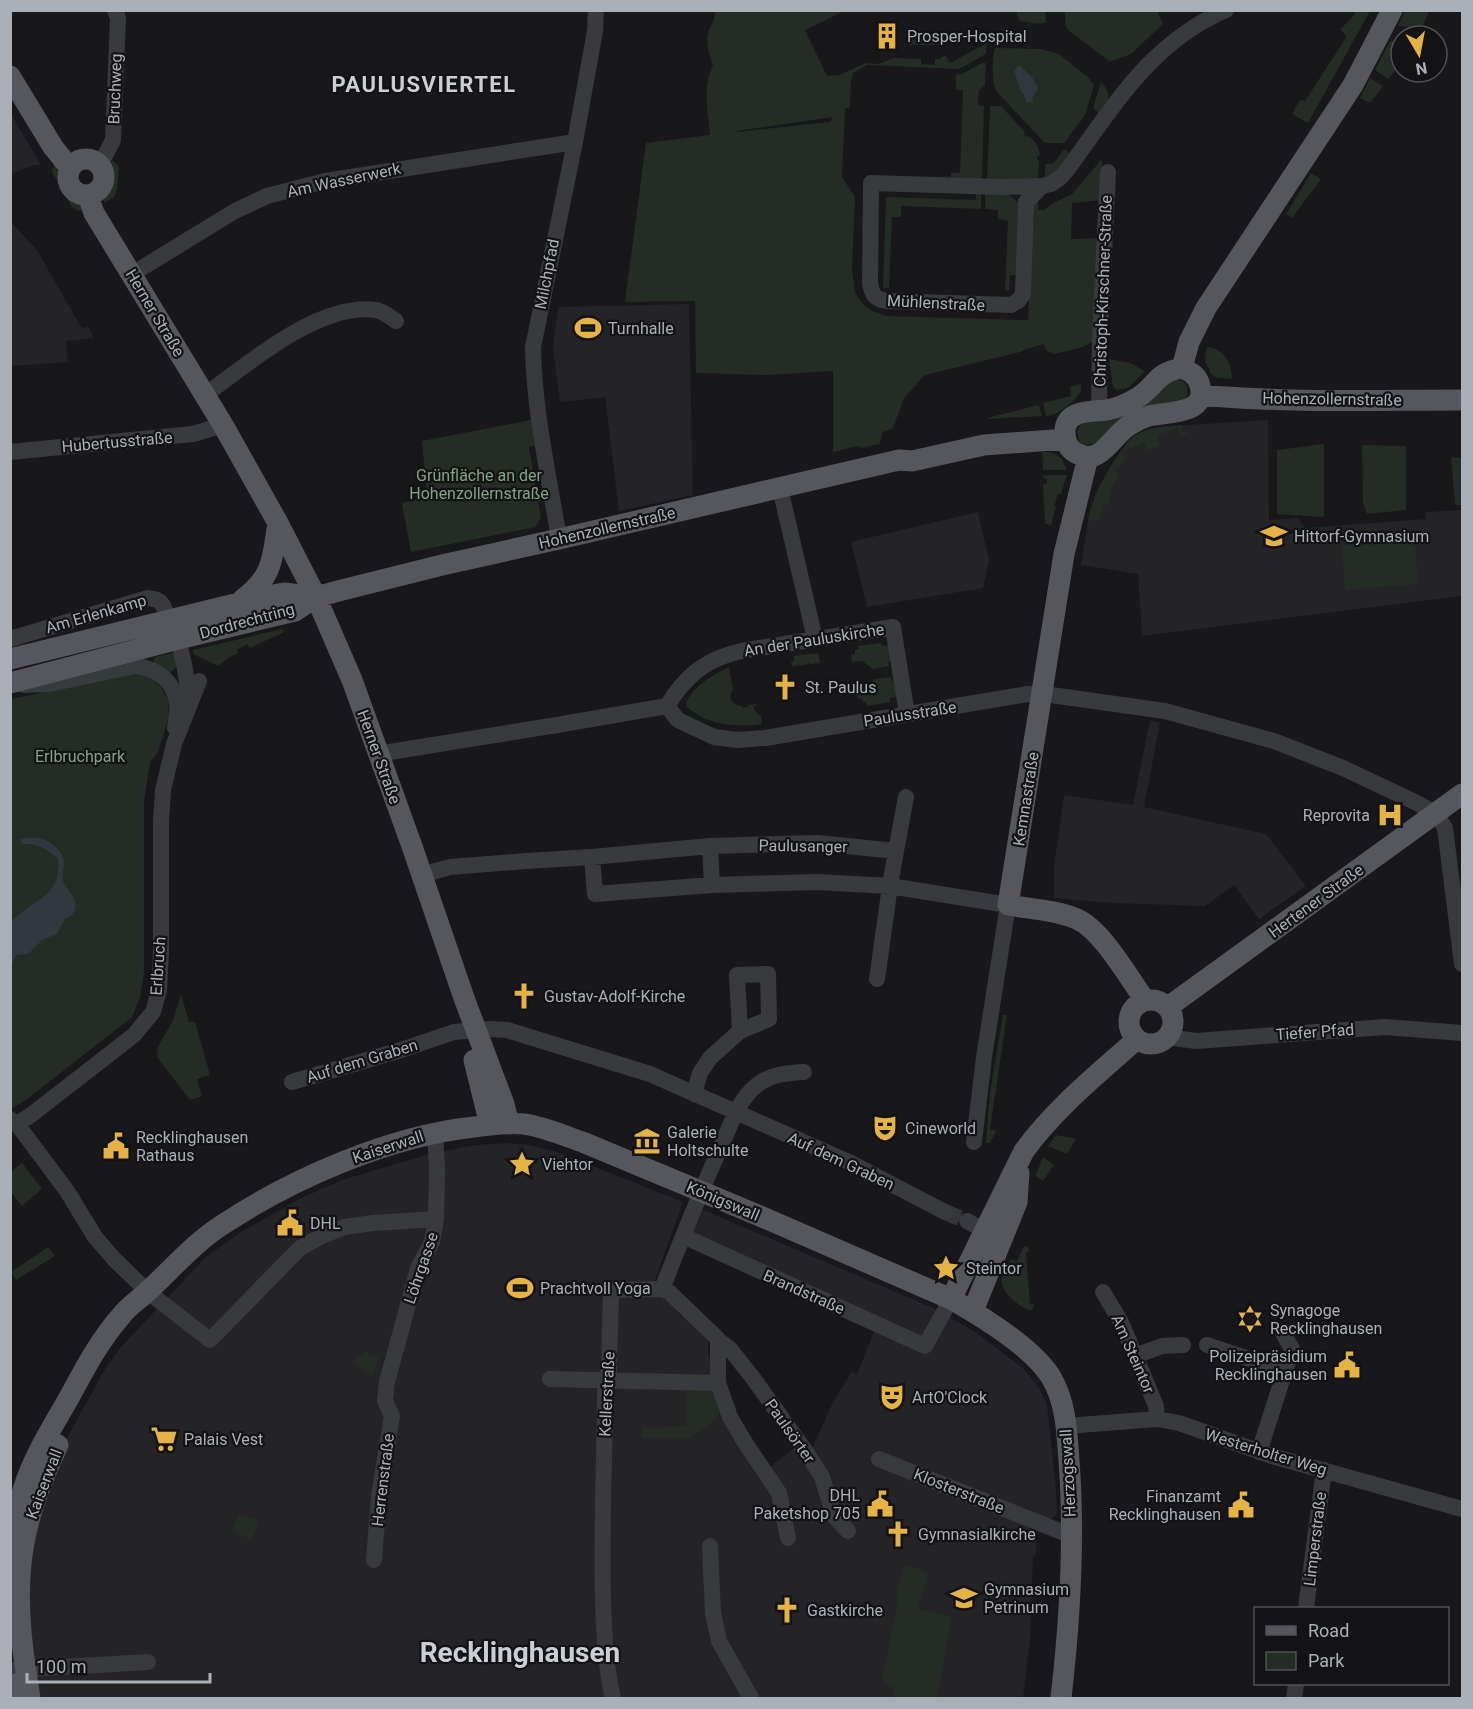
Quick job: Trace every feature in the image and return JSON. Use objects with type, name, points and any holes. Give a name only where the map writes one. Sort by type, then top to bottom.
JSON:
[{"type":"main road","points":[[1066,432],[1067,444],[1073,452],[1088,457],[1099,452],[1128,425],[1149,416],[1188,410],[1198,401],[1201,392],[1198,379],[1194,374],[1182,368],[1189,342],[1206,308],[1353,85],[1392,10]]},
{"type":"main road","points":[[10,75],[53,147],[70,168]]},
{"type":"main road","points":[[87,159],[94,160],[100,165],[104,171],[105,180],[96,193],[88,196],[76,193],[71,188],[68,175],[74,163],[87,159]]},
{"type":"main road","name":"Herner Straße","points":[[88,196],[94,213],[222,425],[278,523],[316,597],[352,680],[422,875],[464,998],[471,1031],[488,1064],[504,1104],[500,1124]]},
{"type":"main road","name":"Hohenzollernstraße","points":[[316,597],[442,565],[899,460],[908,448],[958,438],[1066,432],[1074,416],[1082,412],[1108,410],[1130,402],[1140,397],[1163,374],[1182,368]]},
{"type":"main road","name":"Hohenzollernstraße","points":[[1201,395],[1224,398],[1313,400],[1462,400]]},
{"type":"main road","name":"Kemnastraße","points":[[1008,905],[1064,554],[1088,457]]},
{"type":"main road","points":[[237,603],[261,584],[272,562],[278,523]]},
{"type":"main road","name":"Dordrechtring","points":[[10,684],[174,630],[237,603],[284,593],[316,597]]},
{"type":"main road","name":"Dordrechtring","points":[[10,659],[295,611],[316,597]]},
{"type":"main road","name":"Hertener Straße","points":[[1168,1007],[1462,794]]},
{"type":"main road","points":[[1008,905],[1065,915],[1079,920],[1094,930],[1145,1000]]},
{"type":"main road","points":[[1145,1000],[1160,1001],[1168,1007],[1173,1014],[1174,1022],[1168,1037],[1160,1043],[1150,1044],[1137,1039],[1131,1032],[1129,1019],[1134,1007],[1145,1000]]},
{"type":"main road","points":[[951,1299],[976,1226],[1036,1134],[1076,1093],[1137,1039]]},
{"type":"main road","name":"Kaiserwall","points":[[10,1543],[23,1489],[30,1472],[90,1360],[123,1313],[201,1240],[222,1224],[263,1201],[338,1164],[435,1132],[500,1124]]},
{"type":"main road","name":"Königswall","points":[[500,1124],[524,1124],[560,1134],[701,1191],[951,1299]]},
{"type":"main road","points":[[974,1311],[1017,1202],[1020,1160]]},
{"type":"main road","name":"Kaiserwall","points":[[30,1698],[14,1679],[21,1563],[36,1496],[61,1438],[99,1366],[132,1320],[148,1292]]},
{"type":"main road","name":"Herzogswall","points":[[951,1299],[974,1311],[1015,1340],[1046,1370],[1060,1397],[1066,1426],[1071,1484],[1072,1536],[1067,1641],[1061,1698]]},
{"type":"street","name":"Bruchweg","points":[[100,165],[113,140],[118,18],[115,10]]},
{"type":"street","name":"Milchpfad","points":[[560,539],[533,376],[533,347],[575,142],[595,31],[596,10]]},
{"type":"street","name":"Mühlenstraße","points":[[1042,186],[1026,202],[1023,294],[1018,301],[1011,305],[895,302],[878,299],[872,294],[870,283],[871,183],[1002,187],[1051,184],[1060,178],[1128,86],[1155,57],[1177,38],[1226,10]]},
{"type":"street","name":"Am Wasserwerk","points":[[132,274],[235,211],[267,196],[325,181],[575,142]]},
{"type":"street","name":"Christoph-Kirschner-Straße","points":[[1099,410],[1108,172]]},
{"type":"street","points":[[204,395],[297,330],[316,321],[337,314],[378,310],[396,321]]},
{"type":"street","name":"Hubertusstraße","points":[[10,452],[193,434],[222,425]]},
{"type":"street","points":[[780,488],[815,639]]},
{"type":"street","name":"Am Erlenkamp","points":[[10,639],[148,598],[156,598],[162,603],[174,630]]},
{"type":"street","name":"An der Pauluskirche","points":[[667,706],[681,685],[719,657],[741,651],[893,627],[907,714]]},
{"type":"street","points":[[174,630],[184,664],[191,704]]},
{"type":"street","name":"Dordrechtring","points":[[10,684],[49,684],[136,666],[149,668]]},
{"type":"street","name":"Erlbruch","points":[[149,668],[159,673],[170,684],[177,705],[174,744],[163,790],[161,953],[159,990],[153,1012],[134,1035],[14,1121],[67,1191],[95,1237],[114,1259],[148,1292],[210,1340],[300,1248],[324,1235],[345,1227],[436,1219]]},
{"type":"street","name":"Erlbruch","points":[[174,744],[199,681]]},
{"type":"street","name":"Paulusstraße","points":[[667,706],[678,720],[696,729],[714,737],[738,740],[765,738],[1028,694],[1165,711],[1274,741],[1343,768],[1436,814]]},
{"type":"street","points":[[377,754],[667,706]]},
{"type":"street","points":[[877,979],[906,797]]},
{"type":"street","points":[[1436,814],[1445,828],[1462,964]]},
{"type":"street","name":"Paulusanger","points":[[422,875],[450,867],[710,846],[817,843],[896,851]]},
{"type":"street","points":[[710,846],[712,885]]},
{"type":"street","points":[[592,857],[595,894],[712,885],[817,882],[890,886],[1008,905]]},
{"type":"street","name":"Kemnastraße","points":[[974,1142],[984,1057],[1008,905]]},
{"type":"street","name":"Tiefer Pfad","points":[[1168,1037],[1196,1041],[1385,1027],[1462,1033]]},
{"type":"street","name":"Auf dem Graben","points":[[292,1082],[454,1032],[507,1030],[650,1074],[850,1163],[945,1212]]},
{"type":"street","points":[[694,1094],[700,1073],[710,1059],[740,1031]]},
{"type":"street","points":[[662,1289],[701,1191],[746,1096],[758,1084],[778,1074],[804,1072]]},
{"type":"street","name":"Löhrgasse","points":[[385,1401],[387,1382],[418,1268],[432,1242],[436,1219],[435,1132]]},
{"type":"street","name":"Brandstraße","points":[[683,1236],[925,1346],[951,1299]]},
{"type":"street","name":"Paulsörter","points":[[662,1289],[669,1292],[730,1349],[753,1378],[822,1477],[834,1516],[848,1531]]},
{"type":"street","name":"Kellerstraße","points":[[613,1698],[604,1638],[601,1549],[605,1389],[609,1370],[611,1290],[662,1289]]},
{"type":"street","name":"Am Steintor","points":[[1103,1293],[1121,1322],[1156,1406],[1156,1419]]},
{"type":"street","points":[[1259,1452],[1292,1349],[1283,1333]]},
{"type":"street","points":[[718,1340],[718,1383],[730,1417],[779,1493],[788,1538]]},
{"type":"street","points":[[1134,1356],[1162,1346],[1183,1345]]},
{"type":"street","points":[[1207,1345],[1286,1371]]},
{"type":"street","points":[[550,1380],[718,1383]]},
{"type":"street","name":"Herrenstraße","points":[[374,1560],[379,1496],[392,1416],[385,1401]]},
{"type":"street","name":"Westerholter Weg","points":[[1066,1426],[1156,1419],[1179,1423],[1259,1452],[1462,1509]]},
{"type":"street","name":"Klosterstraße","points":[[879,1459],[1072,1536]]},
{"type":"street","name":"Limperstraße","points":[[1306,1607],[1324,1470]]},
{"type":"street","points":[[710,1546],[713,1613],[719,1641],[751,1698]]},
{"type":"street","points":[[14,1679],[148,1662]]},
{"type":"shaded area","points":[[1019,65],[1032,77],[1038,88],[1032,99],[1033,102],[1030,103],[1026,102],[1021,92],[1014,71]]},
{"type":"shaded area","points":[[11,114],[41,165],[34,165],[11,174]]},
{"type":"shaded area","points":[[11,222],[37,250],[82,329],[88,326],[94,338],[66,341],[68,362],[11,366]]},
{"type":"shaded area","points":[[689,304],[693,495],[619,511],[605,397],[560,402],[553,348],[558,307]]},
{"type":"shaded area","name":"Hittorf-Gymnasium","points":[[1268,420],[1269,520],[1298,518],[1305,528],[1426,519],[1426,512],[1462,510],[1462,596],[1142,636],[1138,574],[1081,565],[1089,514],[1097,490],[1109,469],[1135,435],[1155,427]]},
{"type":"shaded area","points":[[978,512],[989,560],[983,588],[867,607],[851,542]]},
{"type":"shaded area","points":[[1150,720],[1160,723],[1144,807],[1266,834],[1306,886],[1259,919],[1234,885],[1205,906],[1112,903],[1054,898],[1054,867],[1064,795],[1133,805]]},
{"type":"shaded area","points":[[20,839],[46,840],[59,851],[64,862],[63,881],[75,900],[75,909],[73,915],[65,919],[57,934],[42,940],[28,954],[17,955],[11,965],[11,922],[51,890],[55,884],[58,869],[58,859],[42,847],[22,844]]},
{"type":"shaded area","points":[[507,1143],[529,1145],[557,1152],[683,1202],[654,1283],[681,1316],[685,1313],[708,1340],[708,1352],[716,1382],[770,1467],[797,1446],[808,1458],[833,1402],[852,1371],[857,1374],[879,1320],[691,1235],[701,1209],[933,1308],[974,1331],[1024,1369],[1039,1388],[1047,1405],[1057,1514],[1037,1531],[1036,1555],[1033,1556],[1030,1642],[1023,1698],[37,1698],[25,1564],[52,1465],[105,1369],[120,1348],[206,1257],[241,1232],[301,1198],[345,1179],[433,1153],[476,1145]]},
{"type":"green space","points":[[715,11],[844,11],[805,30],[827,76],[839,75],[866,63],[879,64],[894,58],[921,59],[921,64],[935,65],[935,59],[945,55],[950,63],[985,44],[981,36],[988,33],[986,54],[959,69],[867,65],[853,73],[850,108],[845,108],[842,177],[855,197],[852,269],[855,293],[872,311],[886,316],[1028,320],[1033,206],[1038,198],[1038,210],[1044,210],[1072,194],[1102,159],[1101,200],[1072,203],[1071,239],[1100,238],[1092,342],[1083,347],[1054,354],[1046,350],[1044,344],[925,375],[904,398],[893,428],[883,432],[879,444],[833,452],[833,371],[767,375],[696,373],[695,301],[625,302],[646,143],[710,135],[707,91],[713,66],[707,39]],"holes":[[[833,117],[830,122],[737,132]]]},
{"type":"green space","points":[[1016,11],[1045,11],[1046,21],[1045,23],[1031,23],[1019,20]]},
{"type":"green space","points":[[1065,11],[1157,11],[1163,24],[1131,54],[1109,61],[1068,30],[1065,24]]},
{"type":"green space","points":[[1354,11],[1370,11],[1308,123],[1292,114],[1300,100],[1305,101],[1347,36],[1340,30],[1355,14]]},
{"type":"green space","points":[[1429,11],[1424,24],[1399,24],[1404,13]]},
{"type":"green space","points":[[939,35],[948,35],[947,42],[942,45],[910,45],[910,39],[938,40]]},
{"type":"green space","points":[[1389,43],[1389,78],[1375,70]]},
{"type":"green space","points":[[995,48],[1040,49],[1059,54],[1089,78],[1094,85],[1085,115],[1064,143],[1045,143],[997,92],[993,70]]},
{"type":"green space","points":[[986,63],[985,85],[979,90],[978,105],[984,106],[982,180],[951,178],[951,173],[960,173],[963,90],[956,90],[956,74],[960,75]]},
{"type":"green space","points":[[1370,78],[1383,86],[1370,103],[1360,98]]},
{"type":"green space","points":[[1101,82],[1107,91],[1108,98],[1100,114],[1093,108]]},
{"type":"green space","points":[[990,106],[1001,106],[1025,132],[1024,134],[1036,144],[1040,155],[1037,156],[1038,181],[987,180]]},
{"type":"green space","points":[[1064,149],[1071,154],[1060,170],[1045,180],[1045,164],[1054,163]]},
{"type":"green space","points":[[112,160],[119,168],[117,190],[114,197],[104,203],[110,182]]},
{"type":"green space","points":[[55,165],[65,189],[83,210],[78,211],[72,207],[53,174],[52,170]]},
{"type":"green space","points":[[1311,173],[1321,179],[1292,218],[1286,214]]},
{"type":"green space","points":[[976,191],[981,191],[981,209],[901,206],[901,217],[892,217],[889,288],[883,288],[886,197],[976,200]]},
{"type":"green space","points":[[985,192],[1008,195],[1019,204],[1018,275],[1010,275],[1009,291],[1005,291],[1008,221],[998,219],[998,210],[985,209]]},
{"type":"green space","points":[[1207,347],[1218,350],[1226,357],[1232,379],[1219,378],[1211,374],[1205,362]]},
{"type":"green space","points":[[1109,359],[1130,363],[1145,371],[1128,388],[1117,390],[1113,387]]},
{"type":"green space","points":[[1176,379],[1184,382],[1188,388],[1187,395],[1180,404],[1093,444],[1084,445],[1079,441],[1077,430],[1084,421]]},
{"type":"green space","points":[[1081,384],[1081,391],[1070,403],[1061,411],[1046,416],[1043,403],[1071,396],[1070,387]]},
{"type":"green space","points":[[1039,405],[1042,416],[987,419],[987,418]]},
{"type":"green space","name":"Grünfläche an der Hohenzollernstraße","points":[[531,420],[535,446],[529,447],[541,518],[535,527],[411,552],[402,503],[427,497],[422,441]]},
{"type":"green space","points":[[1182,425],[1182,431],[1188,433],[1181,436],[1178,427],[1157,436],[1160,445],[1148,451],[1144,442],[1122,452],[1126,460],[1115,468],[1119,477],[1112,487],[1108,505],[1103,505],[1100,520],[1088,521],[1094,500],[1106,474],[1129,441],[1147,430]]},
{"type":"green space","points":[[1324,444],[1324,517],[1277,514],[1277,450]]},
{"type":"green space","points":[[1362,445],[1406,446],[1406,510],[1367,514],[1363,503]]},
{"type":"green space","points":[[1043,452],[1058,456],[1067,470],[1043,470]]},
{"type":"green space","points":[[1451,457],[1462,458],[1462,505],[1455,505]]},
{"type":"green space","points":[[1043,475],[1067,475],[1061,494],[1058,494],[1054,506],[1056,507],[1051,525],[1045,524],[1043,485],[1047,484],[1047,479],[1043,478]]},
{"type":"green space","points":[[1415,541],[1418,584],[1345,590],[1342,546]]},
{"type":"green space","points":[[282,629],[284,632],[250,648],[247,644],[218,666],[193,654],[193,650]]},
{"type":"green space","points":[[881,643],[882,646],[890,645],[893,661],[888,662],[889,666],[873,669],[862,661],[852,662],[851,655],[859,649],[858,646]]},
{"type":"green space","points":[[176,652],[179,664],[169,674],[153,663],[155,657]]},
{"type":"green space","points":[[818,653],[820,663],[810,664],[809,662],[792,667],[791,662],[794,661],[794,656]]},
{"type":"green space","points":[[729,667],[734,688],[731,700],[743,708],[758,704],[754,706],[754,710],[761,716],[762,724],[742,726],[722,724],[703,717],[686,706],[696,688]]},
{"type":"green space","name":"Erlbruchpark","points":[[136,674],[150,677],[161,687],[168,700],[169,717],[158,752],[150,762],[144,802],[144,972],[140,998],[132,1017],[26,1100],[11,1109],[11,699]]},
{"type":"green space","points":[[891,677],[891,681],[896,680],[899,696],[890,698],[890,702],[867,706],[862,698],[858,699],[857,692],[867,691],[874,679]]},
{"type":"green space","points":[[181,994],[189,1022],[195,1022],[210,1075],[197,1079],[202,1096],[190,1100],[157,1057],[158,1047],[173,1020]]},
{"type":"green space","points":[[1003,1015],[1007,1015],[990,1129],[996,1131],[990,1143],[986,1143],[990,1092]]},
{"type":"green space","points":[[1056,1135],[1076,1139],[1067,1154],[1048,1146]]},
{"type":"green space","points":[[1043,1157],[1054,1165],[1043,1181],[1035,1176]]},
{"type":"green space","points":[[22,1163],[42,1189],[22,1206],[11,1192],[10,1170],[12,1171]]},
{"type":"green space","points":[[1024,1246],[1028,1247],[1029,1252],[1026,1253],[1030,1304],[1034,1304],[1030,1311],[1011,1298],[1002,1283],[1003,1273],[1010,1259],[1017,1261]]},
{"type":"green space","points":[[48,1247],[55,1256],[16,1280],[11,1272]]},
{"type":"green space","points":[[366,1351],[369,1355],[379,1358],[373,1374],[362,1370],[354,1361]]},
{"type":"green space","points":[[686,1389],[713,1392],[718,1409],[716,1419],[687,1439],[642,1438],[642,1428],[686,1426]]},
{"type":"green space","points":[[239,1513],[260,1521],[252,1540],[232,1531]]},
{"type":"green space","points":[[905,1564],[929,1573],[917,1609],[952,1617],[937,1698],[898,1690],[933,1698],[892,1698],[895,1690],[882,1680],[898,1605],[897,1591]]},
{"type":"tunnel","points":[[945,1212],[967,1221]]},
{"type":"place","name":"Prosper-Hospital","points":[[887,36]]},
{"type":"place","name":"Turnhalle","points":[[588,328]]},
{"type":"place","name":"Hittorf-Gymnasium","points":[[1274,536]]},
{"type":"place","name":"St. Paulus","points":[[785,687]]},
{"type":"place","name":"Reprovita","points":[[1390,815]]},
{"type":"place","name":"Gustav-Adolf-Kirche","points":[[524,996]]},
{"type":"place","name":"Cineworld","points":[[885,1128]]},
{"type":"place","name":"Galerie Holtschulte","points":[[647,1141]]},
{"type":"place","name":"Recklinghausen Rathaus","points":[[116,1146]]},
{"type":"place","name":"Viehtor","points":[[522,1164]]},
{"type":"place","name":"DHL","points":[[290,1223]]},
{"type":"place","name":"Steintor","points":[[946,1268]]},
{"type":"place","name":"Prachtvoll Yoga","points":[[520,1288]]},
{"type":"place","name":"Synagoge Recklinghausen","points":[[1250,1319]]},
{"type":"place","name":"Polizeipräsidium Recklinghausen","points":[[1347,1365]]},
{"type":"place","name":"ArtO'Clock","points":[[892,1397]]},
{"type":"place","name":"Palais Vest","points":[[164,1439]]},
{"type":"place","name":"DHL Paketshop 705","points":[[880,1504]]},
{"type":"place","name":"Finanzamt Recklinghausen","points":[[1241,1505]]},
{"type":"place","name":"Gymnasialkirche","points":[[898,1534]]},
{"type":"place","name":"Gymnasium Petrinum","points":[[964,1598]]},
{"type":"place","name":"Gastkirche","points":[[787,1610]]},
{"type":"district","name":"PAULUSVIERTEL","points":[[424,84]]},
{"type":"district","name":"Recklinghausen","points":[[520,1652]]}]
